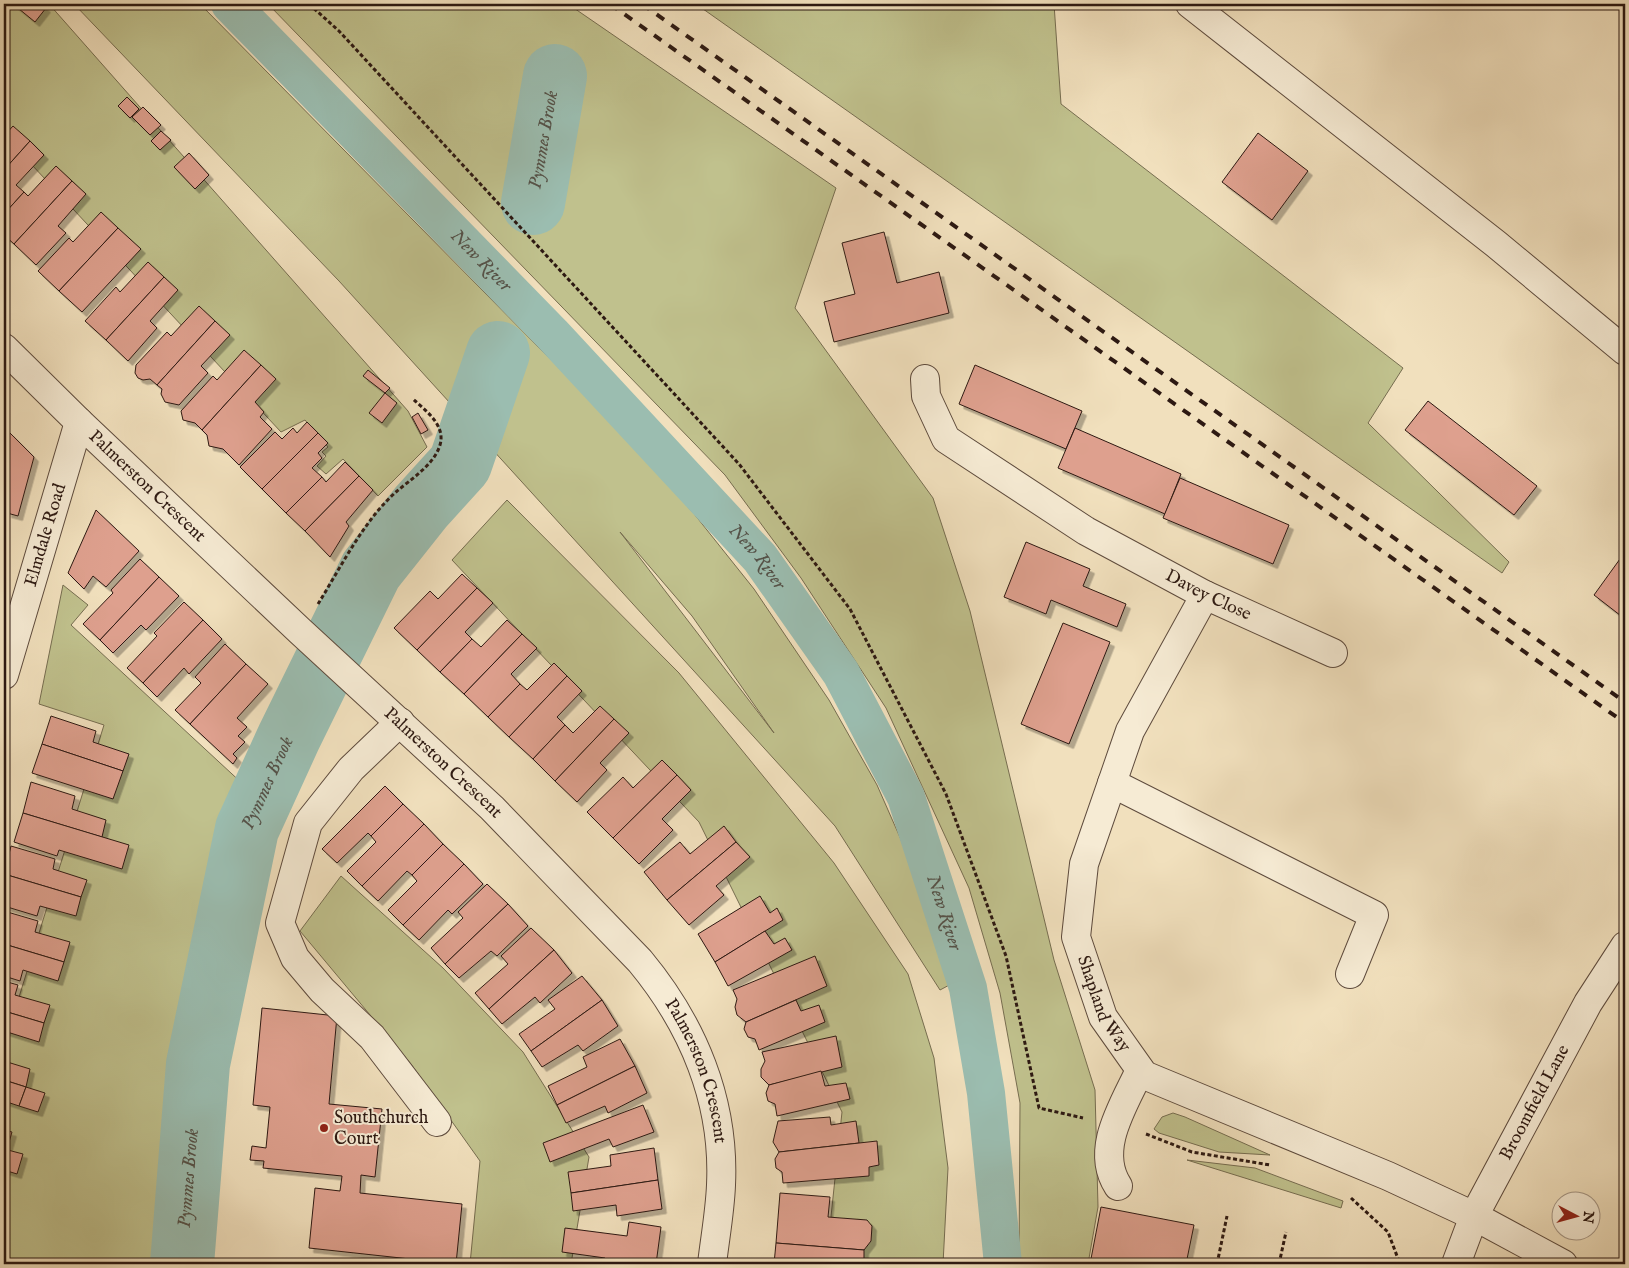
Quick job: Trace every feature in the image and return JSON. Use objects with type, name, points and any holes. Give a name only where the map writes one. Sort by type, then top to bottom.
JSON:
[{"type":"street","points":[[1190,4],[1496,244],[1625,351]]},
{"type":"street","name":"Palmerston Crescent","points":[[4,348],[79,422],[305,636],[492,808],[640,961],[672,1003],[701,1060],[715,1112],[721,1185],[712,1264]]},
{"type":"street","name":"Davey Close","points":[[925,379],[926,396],[946,439],[1086,531],[1205,595],[1333,653]]},
{"type":"street","name":"Elmdale Road","points":[[4,675],[79,422]]},
{"type":"street","name":"Shapland Way","points":[[1205,595],[1130,731],[1084,864],[1076,937],[1103,1016],[1144,1075],[1388,1176],[1474,1216],[1563,1264]]},
{"type":"street","points":[[400,722],[351,769],[308,823],[280,923],[295,958],[322,990],[372,1037],[437,1122]]},
{"type":"street","points":[[1112,783],[1374,915],[1350,974]]},
{"type":"street","name":"Broomfield Lane","points":[[1456,1264],[1474,1216],[1588,1003],[1625,946]]},
{"type":"street","points":[[1118,1186],[1112,1176],[1109,1162],[1114,1125],[1140,1070]]},
{"type":"path","points":[[309,4],[339,31],[739,464],[850,609],[946,794],[1006,956],[1039,1108],[1114,1125]]},
{"type":"path","points":[[305,636],[381,506],[426,466],[440,445],[440,431],[433,417],[412,399]]},
{"type":"path","points":[[1145,1134],[1192,1152],[1254,1160],[1276,1166]]},
{"type":"path","points":[[1349,1196],[1388,1232],[1400,1264]]},
{"type":"path","points":[[1217,1264],[1227,1216]]},
{"type":"path","points":[[1279,1264],[1286,1232]]},
{"type":"green space","points":[[4,4],[49,4],[408,411],[427,447],[378,496],[343,459],[326,474],[317,466],[326,456],[322,452],[328,447],[305,420],[281,432],[4,135]]},
{"type":"green space","points":[[74,4],[200,4],[627,437],[695,515],[754,589],[829,700],[877,785],[935,917],[953,983],[940,990],[835,826],[339,281]],"holes":[[[620,532],[692,616],[774,733]]]},
{"type":"green space","points":[[268,4],[568,4],[836,188],[795,308],[933,498],[970,611],[1054,960],[1095,1090],[1098,1207],[1088,1264],[1019,1264],[1020,1103],[1000,993],[969,888],[886,708],[801,578],[725,475]]},
{"type":"green space","points":[[696,4],[1054,4],[1061,104],[1403,368],[1368,423],[1509,562],[1502,573]]},
{"type":"green space","points":[[507,500],[679,673],[834,863],[908,974],[934,1058],[948,1168],[943,1264],[826,1264],[842,1112],[699,822],[452,560]]},
{"type":"green space","points":[[63,585],[88,605],[71,625],[245,786],[231,820],[184,1059],[168,1264],[4,1264],[4,1045],[104,725],[39,704]]},
{"type":"green space","points":[[341,876],[443,968],[523,1052],[589,1157],[571,1264],[470,1264],[480,1161],[411,1064],[300,931]]},
{"type":"green space","points":[[1173,1113],[1270,1155],[1219,1152],[1159,1133],[1154,1129],[1162,1117]]},
{"type":"green space","points":[[1187,1160],[1255,1168],[1343,1201],[1341,1208]]},
{"type":"building","points":[[13,4],[41,4],[46,8],[35,22]]},
{"type":"building","points":[[127,97],[139,109],[130,118],[118,106]]},
{"type":"building","points":[[143,107],[161,125],[150,135],[132,117]]},
{"type":"building","points":[[13,126],[30,141],[4,170],[4,136]]},
{"type":"building","points":[[161,131],[171,140],[160,150],[151,141]]},
{"type":"building","points":[[1258,133],[1308,171],[1272,220],[1222,182]]},
{"type":"building","points":[[30,141],[44,155],[16,185],[24,192],[4,214],[4,170]]},
{"type":"building","points":[[189,153],[209,175],[195,189],[174,167]]},
{"type":"building","points":[[56,166],[72,181],[14,244],[4,235],[4,214],[24,192],[28,196]]},
{"type":"building","points":[[72,181],[86,194],[58,226],[66,233],[36,265],[14,244]]},
{"type":"building","points":[[101,212],[118,228],[59,291],[38,271],[69,238],[73,242]]},
{"type":"building","points":[[118,228],[141,249],[82,312],[59,291]]},
{"type":"building","points":[[884,232],[897,283],[939,272],[949,313],[834,342],[824,302],[855,294],[842,243]]},
{"type":"building","points":[[148,262],[164,277],[106,340],[85,321],[116,287],[120,292]]},
{"type":"building","points":[[164,277],[178,290],[150,321],[157,328],[128,361],[106,340]]},
{"type":"building","points":[[199,306],[215,321],[157,385],[150,379],[143,380],[138,378],[135,373],[136,365],[167,332],[171,336]]},
{"type":"building","points":[[215,321],[230,335],[201,366],[208,373],[179,405],[165,402],[161,394],[162,389],[157,385]]},
{"type":"building","points":[[244,350],[261,365],[202,430],[195,423],[183,420],[181,411],[213,376],[217,380]]},
{"type":"building","points":[[261,365],[276,379],[255,402],[264,412],[260,417],[272,429],[239,465],[223,449],[209,446],[207,435],[202,430]]},
{"type":"building","points":[[975,365],[1082,411],[1066,449],[959,404]]},
{"type":"building","points":[[368,370],[390,388],[385,393],[363,376]]},
{"type":"building","points":[[385,393],[397,403],[382,423],[369,413]]},
{"type":"building","points":[[1428,401],[1537,486],[1514,515],[1405,430]]},
{"type":"building","points":[[418,413],[428,430],[421,434],[412,417]]},
{"type":"building","points":[[307,422],[318,433],[262,489],[240,467],[275,432],[282,439],[293,428],[297,433]]},
{"type":"building","points":[[1075,428],[1181,474],[1165,514],[1058,468]]},
{"type":"building","points":[[9,432],[34,457],[18,516],[7,513],[9,490],[4,495],[4,438]]},
{"type":"building","points":[[318,433],[328,443],[318,453],[322,458],[312,468],[322,477],[286,513],[262,489]]},
{"type":"building","points":[[345,462],[359,476],[305,531],[286,513],[322,477],[326,482]]},
{"type":"building","points":[[359,476],[373,490],[346,522],[349,526],[330,557],[305,531]]},
{"type":"building","points":[[1180,478],[1289,525],[1273,564],[1163,518]]},
{"type":"building","points":[[96,510],[139,551],[106,587],[93,576],[84,589],[68,573]]},
{"type":"building","points":[[1026,542],[1090,569],[1083,586],[1126,604],[1117,627],[1051,600],[1046,614],[1004,597]]},
{"type":"building","points":[[1625,552],[1625,619],[1594,595]]},
{"type":"building","points":[[140,559],[159,577],[100,640],[83,624],[113,593],[111,590]]},
{"type":"building","points":[[462,574],[477,588],[417,650],[394,628],[430,591],[438,599]]},
{"type":"building","points":[[159,577],[179,596],[146,630],[141,625],[113,653],[100,640]]},
{"type":"building","points":[[477,588],[493,603],[465,632],[472,639],[440,672],[417,650]]},
{"type":"building","points":[[184,602],[203,620],[143,683],[127,668],[157,636],[154,633]]},
{"type":"building","points":[[203,620],[222,639],[189,674],[184,668],[157,697],[143,683]]},
{"type":"building","points":[[507,620],[522,634],[464,694],[440,672],[472,639],[481,647]]},
{"type":"building","points":[[1063,623],[1110,642],[1069,744],[1021,724]]},
{"type":"building","points":[[522,634],[537,648],[511,674],[520,684],[488,717],[464,694]]},
{"type":"building","points":[[225,644],[246,664],[190,724],[175,710],[201,683],[195,677]]},
{"type":"building","points":[[554,663],[567,676],[509,737],[488,717],[520,684],[527,690]]},
{"type":"building","points":[[246,664],[268,684],[237,718],[247,727],[238,736],[245,742],[233,754],[237,758],[233,764],[190,724]]},
{"type":"building","points":[[567,676],[582,691],[557,717],[565,725],[533,759],[509,737]]},
{"type":"building","points":[[600,706],[614,719],[555,781],[533,759],[565,725],[573,733]]},
{"type":"building","points":[[51,716],[96,731],[93,742],[129,754],[123,771],[42,744]]},
{"type":"building","points":[[614,719],[629,733],[600,763],[607,770],[577,802],[555,781]]},
{"type":"building","points":[[42,744],[123,771],[113,799],[32,773]]},
{"type":"building","points":[[662,760],[677,775],[613,838],[587,812],[623,777],[633,788]]},
{"type":"building","points":[[677,775],[691,790],[662,819],[673,830],[639,864],[613,838]]},
{"type":"building","points":[[31,782],[75,796],[72,809],[106,820],[102,837],[23,813]]},
{"type":"building","points":[[385,786],[403,804],[371,836],[368,833],[337,863],[322,849]]},
{"type":"building","points":[[403,804],[424,824],[362,886],[347,871],[376,842],[371,836]]},
{"type":"building","points":[[23,813],[129,845],[122,869],[59,850],[57,856],[14,842]]},
{"type":"building","points":[[424,824],[443,844],[412,875],[407,871],[378,901],[362,886]]},
{"type":"building","points":[[724,826],[736,842],[667,900],[644,872],[680,842],[690,854]]},
{"type":"building","points":[[736,842],[750,857],[716,886],[724,895],[689,925],[667,900]]},
{"type":"building","points":[[443,844],[464,864],[403,925],[388,910],[417,881],[412,875]]},
{"type":"building","points":[[11,846],[55,859],[53,869],[87,880],[81,897],[4,874]]},
{"type":"building","points":[[464,864],[483,884],[452,914],[448,910],[419,940],[403,925]]},
{"type":"building","points":[[4,874],[81,897],[76,916],[40,906],[37,916],[4,906]]},
{"type":"building","points":[[487,884],[508,904],[445,964],[431,948],[463,918],[458,912]]},
{"type":"building","points":[[760,896],[770,913],[777,908],[783,920],[715,962],[698,934]]},
{"type":"building","points":[[508,904],[528,926],[497,956],[491,951],[459,978],[445,964]]},
{"type":"building","points":[[4,911],[38,921],[35,932],[70,942],[64,962],[4,944]]},
{"type":"building","points":[[531,928],[554,950],[489,1009],[475,993],[508,964],[501,956]]},
{"type":"building","points":[[765,931],[774,944],[785,938],[792,950],[728,986],[715,962]]},
{"type":"building","points":[[4,944],[64,962],[58,981],[23,970],[20,981],[4,976]]},
{"type":"building","points":[[554,950],[572,973],[540,1003],[535,997],[502,1024],[489,1009]]},
{"type":"building","points":[[815,956],[827,986],[746,1022],[737,1015],[735,1007],[737,999],[733,990]]},
{"type":"building","points":[[582,976],[602,1000],[531,1051],[519,1034],[555,1009],[548,1000]]},
{"type":"building","points":[[4,981],[18,985],[15,995],[50,1005],[44,1023],[4,1011]]},
{"type":"building","points":[[602,1000],[618,1026],[583,1051],[578,1045],[542,1067],[531,1051]]},
{"type":"building","points":[[796,1000],[801,1011],[819,1005],[825,1022],[759,1050],[755,1039],[748,1037],[744,1029],[746,1022]]},
{"type":"building","name":"Southchurch Court","points":[[262,1008],[337,1016],[329,1104],[382,1109],[375,1177],[361,1175],[360,1193],[462,1204],[456,1264],[309,1248],[315,1188],[340,1191],[342,1176],[263,1168],[264,1161],[250,1160],[252,1146],[266,1148],[270,1107],[253,1105]]},
{"type":"building","points":[[4,1011],[44,1023],[39,1042],[4,1031]]},
{"type":"building","points":[[836,1036],[842,1067],[769,1085],[761,1077],[761,1069],[765,1061],[762,1052]]},
{"type":"building","points":[[620,1039],[635,1066],[557,1105],[548,1086],[587,1067],[583,1057]]},
{"type":"building","points":[[4,1061],[30,1069],[26,1087],[4,1080]]},
{"type":"building","points":[[635,1066],[647,1093],[608,1113],[605,1106],[566,1123],[557,1105]]},
{"type":"building","points":[[821,1071],[825,1086],[846,1083],[850,1099],[777,1116],[775,1104],[768,1101],[766,1093],[769,1085]]},
{"type":"building","points":[[4,1080],[26,1087],[19,1106],[4,1101]]},
{"type":"building","points":[[26,1087],[45,1093],[38,1112],[19,1106]]},
{"type":"building","points":[[643,1105],[654,1132],[613,1147],[609,1139],[550,1162],[543,1143]]},
{"type":"building","points":[[830,1117],[831,1125],[856,1121],[859,1143],[779,1152],[773,1142],[778,1121]]},
{"type":"building","points":[[4,1130],[12,1132],[7,1149],[4,1149]]},
{"type":"building","points":[[877,1141],[879,1165],[869,1167],[869,1176],[783,1183],[782,1172],[776,1168],[775,1159],[779,1152]]},
{"type":"building","points":[[654,1148],[658,1180],[571,1193],[568,1172],[611,1166],[610,1155]]},
{"type":"building","points":[[4,1149],[23,1154],[17,1174],[4,1170]]},
{"type":"building","points":[[658,1180],[662,1209],[617,1216],[616,1205],[573,1211],[571,1193]]},
{"type":"building","points":[[780,1193],[830,1197],[828,1217],[867,1220],[872,1226],[871,1241],[864,1250],[776,1243]]},
{"type":"building","points":[[1101,1207],[1194,1225],[1186,1264],[1090,1264]]},
{"type":"building","points":[[629,1222],[661,1227],[656,1264],[604,1264],[605,1258],[562,1252],[565,1228],[627,1236]]},
{"type":"building","points":[[776,1243],[864,1250],[864,1264],[774,1264]]},
{"type":"waterway","name":"New River","points":[[230,4],[552,334],[760,558],[841,673],[906,797],[968,988],[986,1093],[1003,1264]]},
{"type":"waterway","name":"Pymmes Brook","points":[[533,203],[555,76]]},
{"type":"waterway","name":"Pymmes Brook","points":[[182,1264],[198,1064],[247,829],[289,737],[371,570],[421,507],[460,464],[498,353]]},
{"type":"railway","points":[[610,4],[1625,723]]},
{"type":"railway","points":[[642,4],[1625,702]]},
{"type":"place","name":"Southchurch Court","points":[[324,1128]]}]
